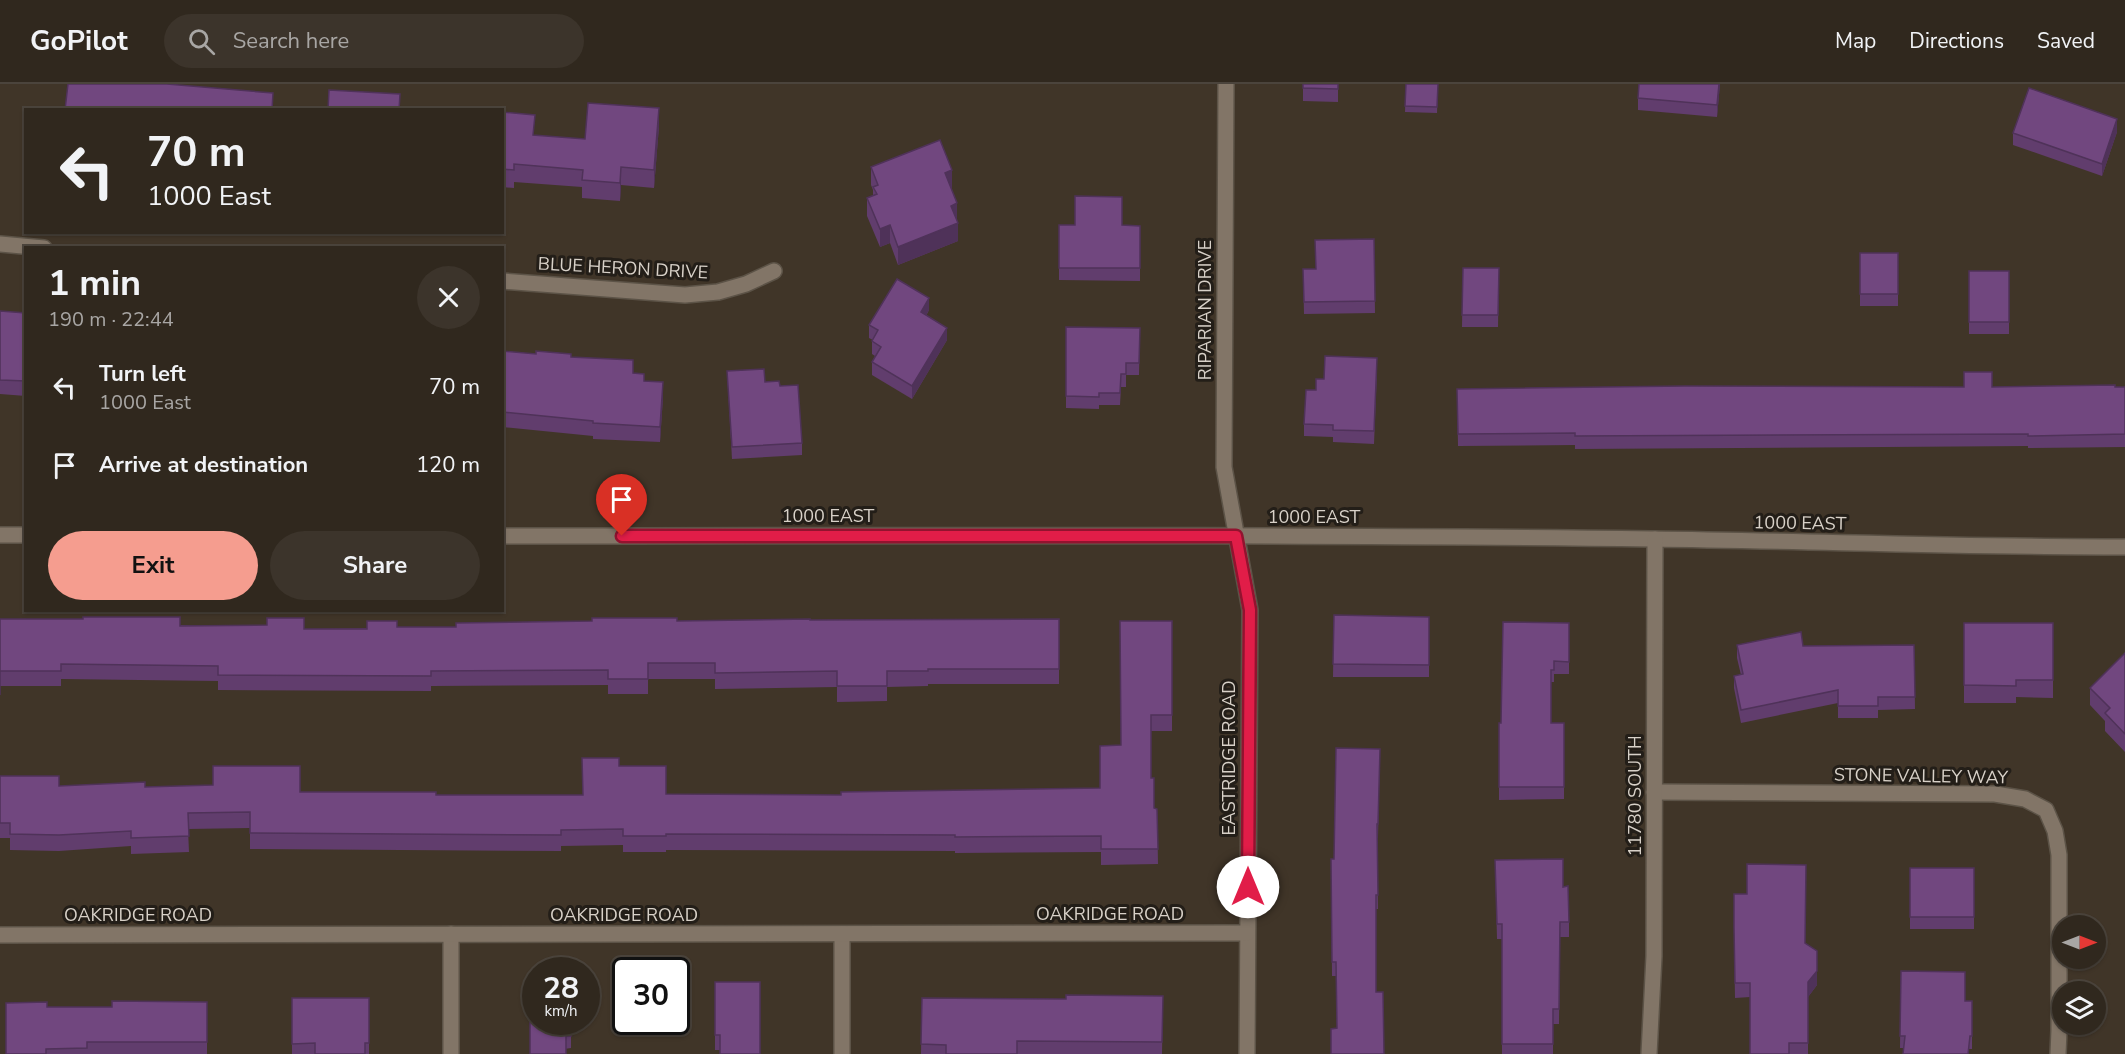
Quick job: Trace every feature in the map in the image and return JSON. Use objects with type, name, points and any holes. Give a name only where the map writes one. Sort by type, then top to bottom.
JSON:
[{"type":"street","name":"RIPARIAN DRIVE","points":[[1226,84],[1224,466],[1236,536]]},
{"type":"street","points":[[0,244],[24,246]]},
{"type":"street","name":"BLUE HERON DRIVE","points":[[504,281],[685,295],[718,292],[746,284],[774,271]]},
{"type":"street","points":[[0,535],[24,535]]},
{"type":"street","name":"1000 EAST","points":[[504,536],[1236,536],[1655,539],[2125,548]]},
{"type":"street","name":"EASTRIDGE ROAD","points":[[1236,536],[1250,610],[1247,1054]]},
{"type":"street","name":"11780 SOUTH","points":[[1649,1054],[1654,956],[1655,539]]},
{"type":"street","name":"STONE VALLEY WAY","points":[[1654,792],[1995,794],[2025,799],[2046,810],[2055,831],[2059,855],[2058,1054]]},
{"type":"street","name":"OAKRIDGE ROAD","points":[[0,935],[1247,933]]},
{"type":"street","points":[[451,934],[451,1054]]},
{"type":"street","points":[[842,934],[842,1054]]},
{"type":"building","points":[[68,84],[167,84],[273,93],[272,108],[65,108]]},
{"type":"building","points":[[1303,84],[1338,84],[1338,89],[1303,88]]},
{"type":"building","points":[[1406,84],[1438,84],[1437,107],[1405,106]]},
{"type":"building","points":[[1639,84],[1719,84],[1717,105],[1638,98]]},
{"type":"building","points":[[2029,88],[2117,119],[2102,164],[2013,133]]},
{"type":"building","points":[[329,90],[400,94],[399,108],[328,108]]},
{"type":"building","points":[[588,103],[659,108],[654,170],[621,167],[620,183],[582,180],[583,170],[514,164],[514,170],[504,169],[504,112],[535,115],[533,135],[585,139]]},
{"type":"building","points":[[940,140],[952,170],[945,173],[957,203],[951,206],[958,223],[898,247],[890,225],[880,229],[867,198],[877,194],[873,187],[878,185],[871,167]]},
{"type":"building","points":[[1075,196],[1122,197],[1122,225],[1140,226],[1140,268],[1059,268],[1059,225],[1075,225]]},
{"type":"building","points":[[1374,239],[1375,301],[1304,302],[1303,269],[1316,269],[1315,240]]},
{"type":"building","points":[[1860,253],[1898,253],[1898,294],[1860,294]]},
{"type":"building","points":[[1463,268],[1499,268],[1498,315],[1462,315]]},
{"type":"building","points":[[1969,271],[2009,271],[2009,322],[1969,322]]},
{"type":"building","points":[[897,279],[929,298],[921,312],[947,328],[912,386],[872,362],[881,347],[872,341],[878,330],[869,325]]},
{"type":"building","points":[[0,311],[24,313],[24,381],[0,380]]},
{"type":"building","points":[[1066,327],[1140,328],[1139,363],[1126,363],[1126,374],[1121,374],[1120,393],[1099,393],[1099,397],[1066,396]]},
{"type":"building","points":[[504,351],[536,354],[536,351],[571,354],[571,357],[633,360],[633,373],[644,374],[644,381],[663,382],[660,427],[593,423],[593,421],[504,412]]},
{"type":"building","points":[[1325,356],[1377,358],[1374,431],[1333,430],[1333,425],[1304,424],[1306,390],[1316,390],[1316,379],[1324,379]]},
{"type":"building","points":[[764,369],[765,382],[779,381],[780,386],[798,385],[802,443],[732,447],[727,371]]},
{"type":"building","points":[[1964,372],[1992,372],[1992,387],[2115,385],[2115,387],[2125,387],[2125,434],[1575,436],[1575,433],[1458,434],[1457,389],[1685,386],[1964,387]]},
{"type":"building","points":[[1334,615],[1429,617],[1429,665],[1333,664]]},
{"type":"building","points":[[180,617],[180,626],[267,625],[267,618],[304,618],[304,629],[367,629],[367,621],[397,621],[397,627],[456,627],[456,623],[592,621],[592,618],[677,618],[677,621],[1059,619],[1059,669],[887,671],[887,686],[837,686],[837,671],[715,673],[715,663],[648,663],[648,679],[608,679],[608,670],[431,671],[431,676],[218,675],[218,666],[61,664],[61,671],[0,671],[0,619]]},
{"type":"building","points":[[1120,621],[1172,621],[1172,715],[1151,715],[1151,778],[1154,778],[1158,849],[1101,849],[1101,836],[666,834],[666,836],[623,836],[623,829],[561,830],[561,835],[250,833],[250,812],[188,813],[189,836],[131,838],[131,831],[59,835],[10,834],[10,823],[0,823],[0,776],[59,776],[59,786],[145,782],[145,787],[213,785],[213,766],[300,766],[300,792],[583,795],[582,758],[619,758],[619,766],[666,766],[666,794],[841,795],[841,792],[1100,788],[1100,746],[1121,745]]},
{"type":"building","points":[[1503,622],[1569,623],[1569,662],[1554,661],[1554,670],[1551,670],[1551,723],[1564,723],[1564,787],[1499,787]]},
{"type":"building","points":[[1964,623],[2053,623],[2053,680],[2016,680],[2016,686],[1964,685]]},
{"type":"building","points":[[1801,632],[1803,646],[1914,645],[1915,697],[1878,697],[1878,706],[1838,706],[1838,690],[1741,710],[1734,676],[1743,674],[1737,645]]},
{"type":"building","points":[[2125,653],[2125,734],[2105,713],[2110,708],[2090,688]]},
{"type":"building","points":[[1336,748],[1380,749],[1376,992],[1383,992],[1384,1054],[1331,1054],[1331,1029],[1337,1028],[1336,962],[1332,962],[1331,859],[1334,859]]},
{"type":"building","points":[[1563,859],[1563,887],[1568,886],[1569,922],[1560,922],[1559,1009],[1553,1009],[1553,1044],[1502,1044],[1502,924],[1497,924],[1495,860]]},
{"type":"building","points":[[1747,864],[1806,865],[1805,943],[1817,951],[1817,971],[1808,982],[1808,1043],[1789,1043],[1789,1054],[1750,1054],[1750,983],[1735,983],[1734,928],[1734,894],[1747,894]]},
{"type":"building","points":[[1910,868],[1974,868],[1974,917],[1910,917]]},
{"type":"building","points":[[1901,971],[1965,972],[1965,1001],[1972,1001],[1972,1036],[1970,1036],[1968,1054],[1903,1054],[1905,1036],[1900,1036]]},
{"type":"building","points":[[715,982],[760,982],[760,1054],[720,1054],[720,1035],[715,1035]]},
{"type":"building","points":[[1066,995],[1163,996],[1162,1042],[1017,1041],[1017,1054],[946,1054],[946,1045],[921,1044],[922,998],[1066,999]]},
{"type":"building","points":[[292,998],[369,998],[369,1043],[365,1043],[365,1054],[315,1054],[315,1043],[292,1044]]},
{"type":"building","points":[[112,1001],[207,1002],[207,1042],[87,1042],[87,1048],[46,1049],[46,1054],[6,1054],[6,1003],[47,1002],[47,1007],[112,1007]]},
{"type":"building","points":[[530,1035],[571,1035],[566,1036],[566,1054],[530,1054]]},
{"type":"route","points":[[622,536],[1236,536],[1250,610],[1248,887]]}]
